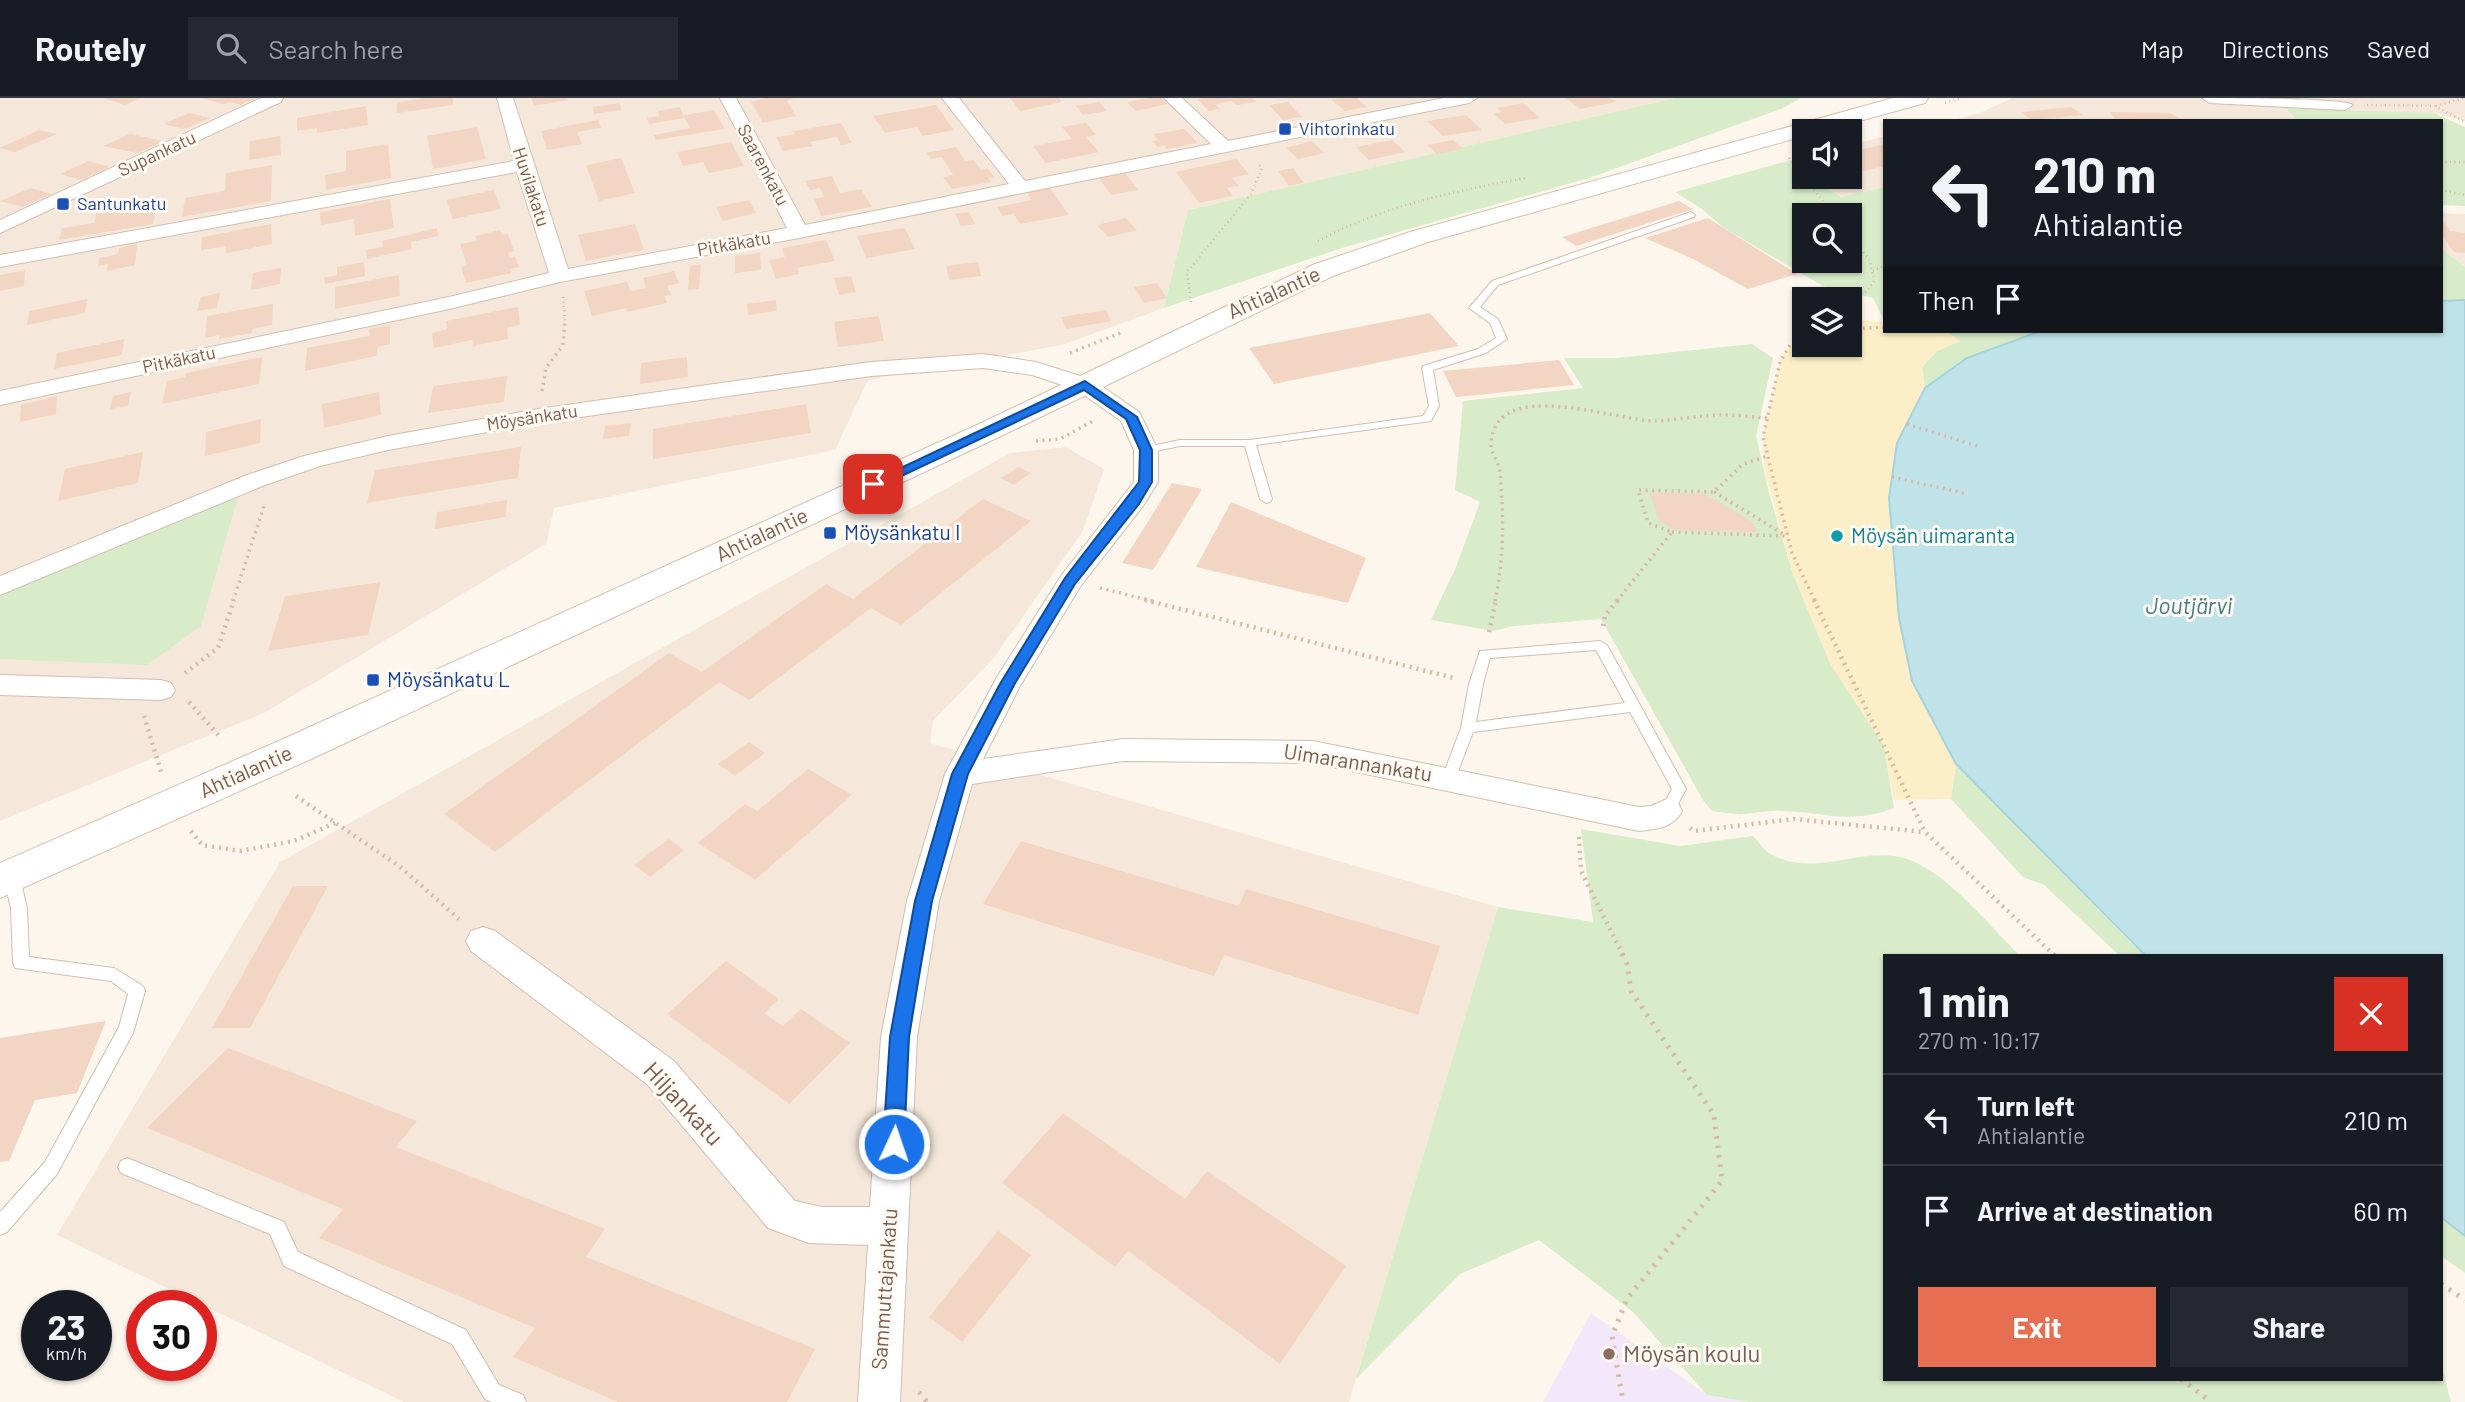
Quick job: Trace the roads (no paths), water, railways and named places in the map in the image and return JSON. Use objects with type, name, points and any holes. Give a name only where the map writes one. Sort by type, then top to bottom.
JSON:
[{"type":"main road","name":"Ahtialantie","points":[[1835,119],[1875,98]]},
{"type":"main road","name":"Ahtialantie","points":[[1857,119],[1917,98]]},
{"type":"main road","name":"Ahtialantie","points":[[4,881],[1085,385],[1324,270],[1419,237],[1792,142]]},
{"type":"street","name":"Supankatu","points":[[0,228],[275,98]]},
{"type":"street","name":"Huvilakatu","points":[[505,98],[560,276]]},
{"type":"street","name":"Saarenkatu","points":[[728,98],[799,232]]},
{"type":"street","points":[[950,98],[1021,188]]},
{"type":"street","points":[[1172,98],[1232,147]]},
{"type":"street","name":"Pitkäkatu","points":[[0,398],[449,303],[560,276],[1232,147],[1407,104],[1469,98]]},
{"type":"street","points":[[2210,98],[2346,104]]},
{"type":"street","points":[[0,261],[524,165]]},
{"type":"street","name":"Möysänkatu","points":[[0,586],[262,478],[312,461],[388,443],[538,416],[872,369],[983,361],[1036,369],[1085,385]]},
{"type":"street","name":"Sammuttajankatu","points":[[878,1402],[899,1037],[923,901],[960,774],[1007,684],[1070,582],[1146,482],[1146,450],[1131,417],[1085,385]]},
{"type":"street","points":[[0,685],[161,690]]},
{"type":"street","name":"Uimarannankatu","points":[[960,774],[1123,750],[1313,752],[1639,819],[1658,817],[1667,811]]},
{"type":"street","name":"Hiljankatu","points":[[483,941],[661,1073],[782,1215],[806,1225],[835,1229],[889,1224]]},
{"type":"lane","points":[[1146,450],[1180,443],[1250,443],[1427,419],[1434,406],[1427,368],[1482,351],[1502,339],[1494,321],[1474,308],[1495,283],[1691,215]]},
{"type":"lane","points":[[1250,443],[1266,499]]},
{"type":"lane","points":[[1449,778],[1468,727],[1485,654],[1600,645],[1679,789],[1667,811]]},
{"type":"lane","points":[[1468,727],[1633,707]]},
{"type":"lane","points":[[0,1226],[51,1168],[127,1028],[137,991],[114,975],[22,964],[19,909],[4,881]]},
{"type":"lane","points":[[127,1167],[277,1227],[291,1259],[459,1337],[492,1392],[516,1402]]},
{"type":"water","name":"Joutjärvi","points":[[2465,300],[2465,1236],[2443,1219],[2443,954],[2144,954],[1956,764],[1912,681],[1899,618],[1889,498],[1897,443],[1925,388],[1967,358],[2036,333],[2443,333],[2443,301]]},
{"type":"place","name":"Vihtorinkatu","points":[[1285,129]]},
{"type":"place","name":"Santunkatu","points":[[63,204]]},
{"type":"place","name":"Möysänkatu I","points":[[830,533]]},
{"type":"place","name":"Möysän uimaranta","points":[[1837,536]]},
{"type":"place","name":"Möysänkatu L","points":[[373,680]]},
{"type":"place","name":"Möysän koulu","points":[[1609,1354]]}]
